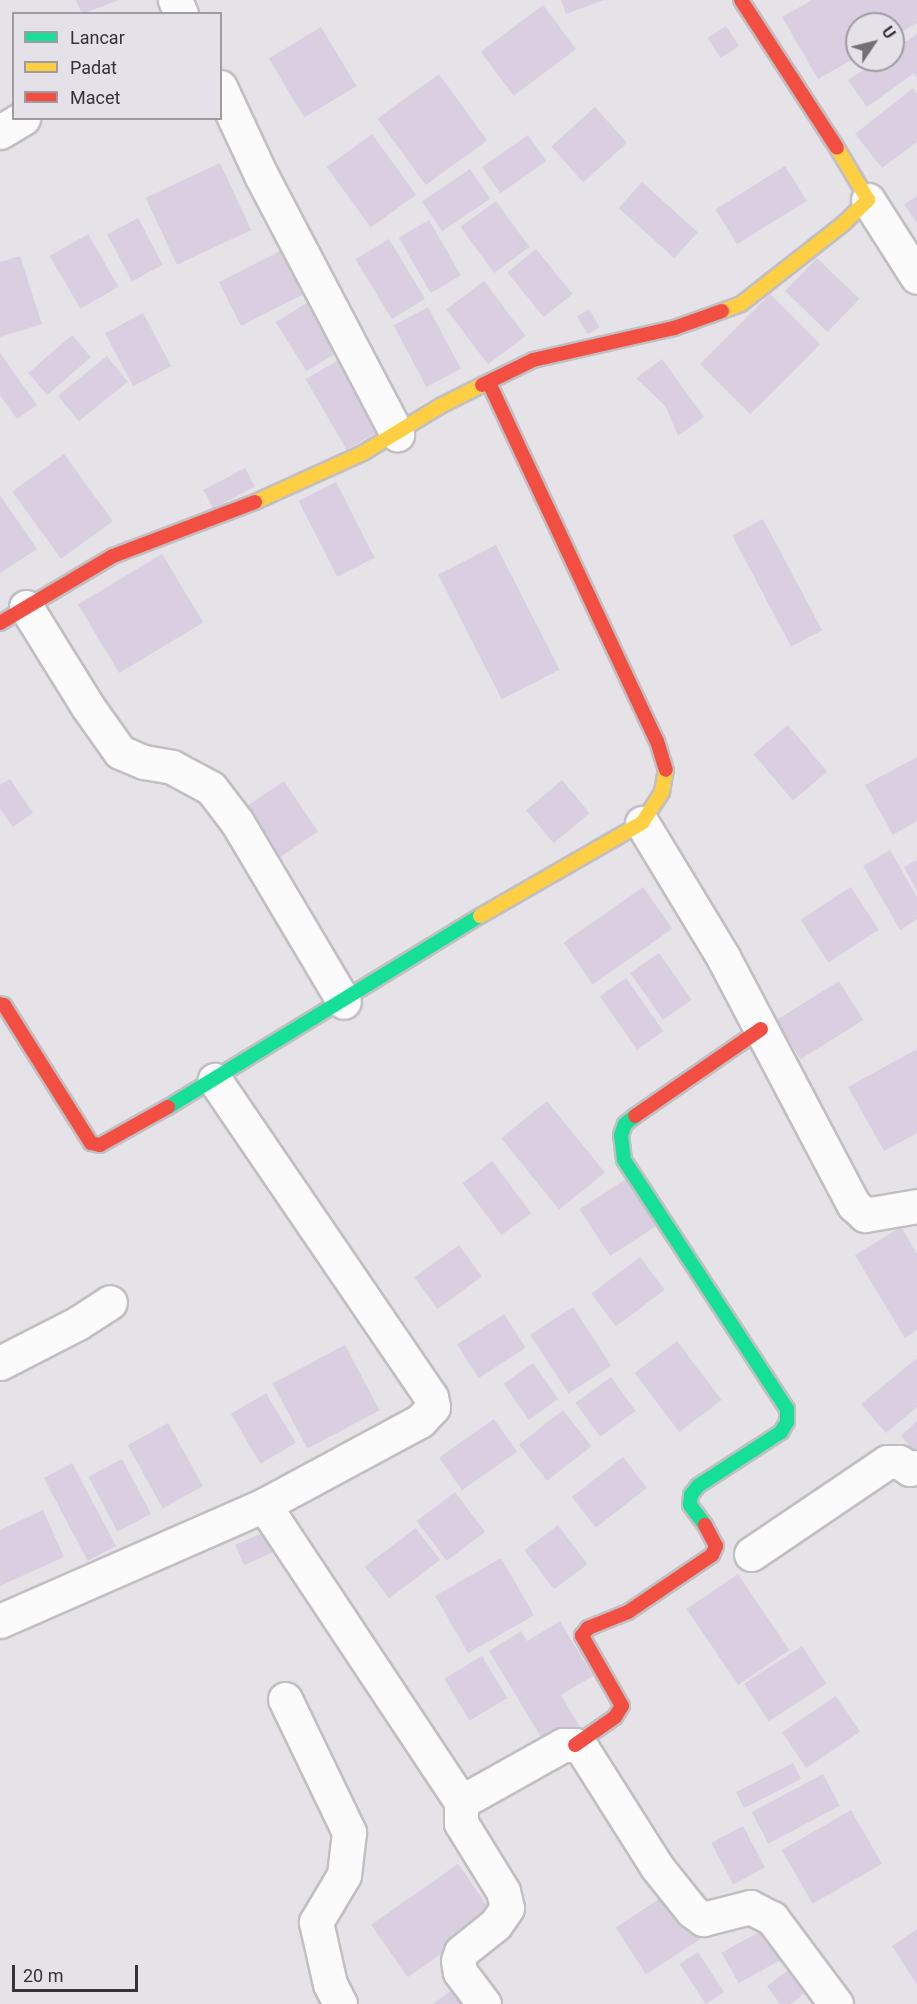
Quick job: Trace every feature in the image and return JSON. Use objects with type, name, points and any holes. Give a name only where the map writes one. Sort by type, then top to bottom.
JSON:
[{"type":"street","points":[[741,0],[827,131],[917,277]]},
{"type":"street","points":[[222,91],[261,175],[398,434]]},
{"type":"street","points":[[0,132],[20,120]]},
{"type":"street","points":[[344,1002],[237,822],[211,788],[172,767],[144,762],[120,752],[88,707],[13,615],[113,556],[250,504],[363,453],[398,434],[442,405],[533,360],[674,328],[741,303],[843,224],[868,200]]},
{"type":"street","points":[[0,1004],[4,1005],[91,1143],[100,1145],[215,1080],[344,1002],[465,924],[642,823],[662,792],[666,770],[657,741],[489,383]]},
{"type":"street","points":[[642,823],[723,957],[854,1205],[864,1215],[917,1206]]},
{"type":"street","points":[[461,1802],[563,1745],[575,1745],[615,1717],[622,1706],[582,1636],[588,1628],[628,1612],[712,1555],[716,1546],[713,1537],[690,1505],[691,1495],[698,1486],[763,1446],[781,1432],[787,1422],[787,1410],[736,1328],[624,1160],[621,1147],[621,1135],[626,1124],[634,1116],[761,1029]]},
{"type":"street","points":[[0,1621],[264,1505],[420,1421],[433,1407],[430,1397],[215,1080]]},
{"type":"street","points":[[0,1363],[78,1323],[110,1302]]},
{"type":"street","points":[[751,1554],[888,1462],[898,1462],[910,1468],[917,1467]]},
{"type":"street","points":[[264,1505],[461,1802],[461,1823],[503,1891],[507,1908],[496,1924],[461,1952],[458,1961],[460,1972],[484,2004]]},
{"type":"street","points":[[285,1699],[349,1832],[344,1875],[316,1922],[330,1984],[339,2004]]},
{"type":"street","points":[[575,1745],[589,1759],[657,1867],[692,1911],[703,1919],[750,1907],[772,1918],[836,2004]]},
{"type":"building","points":[[76,0],[119,0],[87,12],[81,12]]},
{"type":"building","points":[[561,0],[604,0],[566,14]]},
{"type":"building","points":[[812,0],[917,0],[917,23],[905,30],[905,12],[845,12],[845,64],[818,79],[782,17]]},
{"type":"building","points":[[543,5],[576,49],[514,96],[481,52]]},
{"type":"building","points":[[726,26],[739,46],[721,58],[708,38]]},
{"type":"building","points":[[321,27],[357,86],[304,118],[269,58]]},
{"type":"building","points":[[917,34],[917,78],[914,73],[867,107],[848,80],[860,72],[905,72],[905,42]]},
{"type":"building","points":[[439,74],[487,140],[426,185],[378,119]]},
{"type":"building","points":[[913,88],[917,94],[917,142],[882,168],[855,134]]},
{"type":"building","points":[[595,107],[627,143],[583,182],[551,146]]},
{"type":"building","points":[[372,134],[416,195],[371,228],[327,167]]},
{"type":"building","points":[[528,135],[546,161],[500,193],[482,167]]},
{"type":"building","points":[[220,163],[251,230],[177,265],[146,198]]},
{"type":"building","points":[[785,166],[807,201],[737,244],[715,209]]},
{"type":"building","points":[[470,169],[490,199],[442,231],[422,201]]},
{"type":"building","points":[[642,182],[698,232],[674,258],[619,208]]},
{"type":"building","points":[[917,196],[917,223],[904,204]]},
{"type":"building","points":[[496,201],[530,247],[494,273],[460,227]]},
{"type":"building","points":[[138,218],[163,265],[132,281],[107,234]]},
{"type":"building","points":[[429,220],[461,275],[431,293],[399,238]]},
{"type":"building","points":[[88,234],[119,287],[80,309],[50,256]]},
{"type":"building","points":[[389,239],[425,299],[392,319],[356,259]]},
{"type":"building","points":[[536,249],[573,294],[544,317],[507,272]]},
{"type":"building","points":[[282,250],[304,294],[241,326],[219,282]]},
{"type":"building","points":[[20,256],[42,324],[0,337],[0,262]]},
{"type":"building","points":[[817,258],[859,299],[827,332],[785,291]]},
{"type":"building","points":[[484,281],[526,336],[488,364],[446,309]]},
{"type":"building","points":[[770,294],[820,344],[750,414],[700,364]]},
{"type":"building","points":[[308,302],[339,351],[307,371],[276,322]]},
{"type":"building","points":[[428,307],[461,369],[426,387],[394,325]]},
{"type":"building","points":[[589,309],[600,327],[588,334],[577,316]]},
{"type":"building","points":[[143,313],[171,366],[133,386],[105,333]]},
{"type":"building","points":[[72,335],[91,357],[47,395],[28,373]]},
{"type":"building","points":[[0,353],[37,405],[17,419],[0,395]]},
{"type":"building","points":[[107,356],[128,382],[79,421],[58,396]]},
{"type":"building","points":[[342,358],[383,429],[347,450],[306,379]]},
{"type":"building","points":[[662,359],[704,417],[678,436],[666,407],[636,378]]},
{"type":"building","points":[[64,454],[113,521],[61,559],[12,492]]},
{"type":"building","points":[[245,468],[255,487],[213,509],[204,490]]},
{"type":"building","points":[[336,482],[375,558],[337,577],[299,501]]},
{"type":"building","points":[[0,495],[37,549],[0,573]]},
{"type":"building","points":[[763,519],[822,630],[791,647],[732,535]]},
{"type":"building","points":[[496,545],[560,670],[502,699],[438,575]]},
{"type":"building","points":[[162,554],[203,623],[119,673],[78,604]]},
{"type":"building","points":[[788,725],[827,772],[793,801],[754,754]]},
{"type":"building","points":[[917,757],[917,821],[893,835],[865,785]]},
{"type":"building","points":[[10,779],[33,813],[13,827],[0,809],[0,785]]},
{"type":"building","points":[[562,780],[590,813],[554,843],[526,810]]},
{"type":"building","points":[[284,781],[318,832],[269,865],[235,814]]},
{"type":"building","points":[[890,850],[917,897],[917,919],[900,930],[863,866]]},
{"type":"building","points":[[917,860],[917,891],[904,867]]},
{"type":"building","points":[[643,887],[672,929],[593,984],[564,943]]},
{"type":"building","points":[[851,887],[879,930],[828,962],[801,920]]},
{"type":"building","points":[[659,953],[692,1000],[663,1020],[630,973]]},
{"type":"building","points":[[626,978],[663,1031],[637,1050],[600,996]]},
{"type":"building","points":[[839,981],[863,1020],[801,1059],[776,1020]]},
{"type":"building","points":[[917,1049],[917,1133],[884,1151],[848,1087]]},
{"type":"building","points":[[547,1101],[605,1172],[559,1210],[501,1138]]},
{"type":"building","points":[[492,1161],[531,1213],[502,1235],[462,1183]]},
{"type":"building","points":[[629,1177],[659,1224],[610,1256],[580,1209]]},
{"type":"building","points":[[901,1227],[917,1254],[917,1330],[905,1338],[855,1255]]},
{"type":"building","points":[[459,1245],[482,1277],[437,1309],[415,1277]]},
{"type":"building","points":[[640,1257],[665,1290],[616,1326],[591,1294]]},
{"type":"building","points":[[573,1307],[611,1366],[568,1393],[530,1335]]},
{"type":"building","points":[[504,1314],[526,1348],[479,1378],[457,1344]]},
{"type":"building","points":[[677,1341],[722,1400],[679,1432],[635,1373]]},
{"type":"building","points":[[345,1345],[380,1410],[307,1449],[273,1383]]},
{"type":"building","points":[[917,1358],[917,1407],[886,1433],[861,1404]]},
{"type":"building","points":[[533,1363],[558,1399],[529,1420],[504,1384]]},
{"type":"building","points":[[611,1377],[636,1411],[600,1437],[575,1403]]},
{"type":"building","points":[[266,1393],[296,1443],[261,1464],[231,1414]]},
{"type":"building","points":[[563,1410],[591,1446],[547,1481],[519,1444]]},
{"type":"building","points":[[494,1419],[517,1452],[462,1490],[439,1457]]},
{"type":"building","points":[[917,1421],[917,1455],[901,1436]]},
{"type":"building","points":[[168,1423],[203,1486],[163,1508],[128,1445]]},
{"type":"building","points":[[623,1457],[647,1488],[596,1528],[572,1497]]},
{"type":"building","points":[[122,1459],[151,1514],[118,1532],[88,1477]]},
{"type":"building","points":[[72,1463],[116,1546],[88,1561],[44,1478]]},
{"type":"building","points":[[455,1492],[485,1532],[447,1561],[417,1521]]},
{"type":"building","points":[[43,1510],[64,1557],[0,1586],[0,1530]]},
{"type":"building","points":[[558,1525],[587,1564],[554,1589],[524,1550]]},
{"type":"building","points":[[416,1528],[440,1560],[389,1598],[365,1567]]},
{"type":"building","points":[[269,1530],[278,1550],[244,1565],[235,1545]]},
{"type":"building","points":[[501,1558],[534,1615],[468,1653],[435,1596]]},
{"type":"building","points":[[738,1574],[789,1650],[738,1685],[687,1609]]},
{"type":"building","points":[[560,1621],[593,1676],[561,1695],[580,1727],[547,1747],[489,1651],[521,1631],[527,1641]]},
{"type":"building","points":[[802,1646],[827,1684],[769,1721],[744,1684]]},
{"type":"building","points":[[482,1656],[507,1698],[470,1721],[444,1679]]},
{"type":"building","points":[[836,1696],[860,1732],[806,1768],[782,1732]]},
{"type":"building","points":[[793,1763],[801,1779],[744,1808],[736,1792]]},
{"type":"building","points":[[823,1774],[840,1806],[768,1844],[751,1812]]},
{"type":"building","points":[[851,1810],[882,1864],[813,1904],[782,1850]]},
{"type":"building","points":[[743,1826],[765,1867],[733,1884],[711,1843]]},
{"type":"building","points":[[458,1864],[495,1916],[408,1977],[371,1925]]},
{"type":"building","points":[[670,1892],[700,1939],[646,1974],[615,1927]]},
{"type":"building","points":[[768,1927],[785,1958],[739,1983],[722,1953]]},
{"type":"building","points":[[917,1929],[917,1985],[892,1946]]},
{"type":"building","points":[[698,1952],[724,1992],[706,2004],[680,1964]]},
{"type":"building","points":[[801,1960],[818,1983],[791,2004],[780,2004],[767,1986]]},
{"type":"building","points":[[453,1989],[465,2004],[433,2004]]},
{"type":"traffic: fast","points":[[168,1107],[480,916]]},
{"type":"traffic: fast","points":[[635,1116],[625,1124],[621,1135],[624,1160],[787,1409],[787,1422],[781,1432],[698,1486],[691,1495],[690,1505],[705,1525]]},
{"type":"traffic: slow","points":[[722,311],[741,304],[843,224],[868,200],[837,148]]},
{"type":"traffic: slow","points":[[255,502],[363,453],[442,405],[482,385]]},
{"type":"traffic: slow","points":[[480,916],[642,823],[662,792],[666,770]]},
{"type":"traffic: jam","points":[[741,0],[837,148]]},
{"type":"traffic: jam","points":[[482,385],[533,360],[674,328],[722,311]]},
{"type":"traffic: jam","points":[[489,383],[657,741],[666,770]]},
{"type":"traffic: jam","points":[[0,623],[113,556],[255,502]]},
{"type":"traffic: jam","points":[[0,1004],[4,1005],[91,1143],[100,1145],[168,1107]]},
{"type":"traffic: jam","points":[[635,1116],[761,1029]]},
{"type":"traffic: jam","points":[[575,1745],[615,1717],[622,1706],[582,1636],[588,1628],[628,1612],[712,1555],[716,1546],[705,1525]]}]
